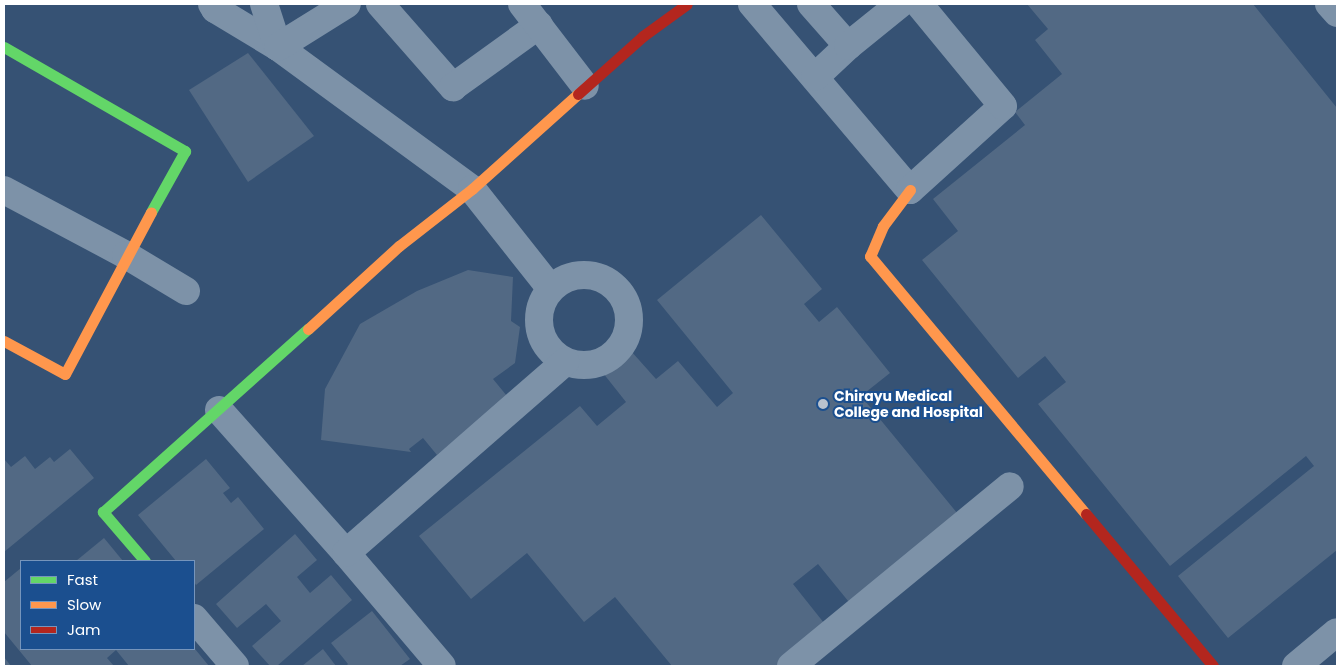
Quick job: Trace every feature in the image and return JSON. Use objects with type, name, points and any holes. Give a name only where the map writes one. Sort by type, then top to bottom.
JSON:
[{"type":"street","points":[[212,4],[215,9],[278,47],[472,189],[551,289]]},
{"type":"street","points":[[264,4],[278,47]]},
{"type":"street","points":[[278,47],[347,4]]},
{"type":"street","points":[[380,4],[453,87],[539,25]]},
{"type":"street","points":[[522,4],[585,86]]},
{"type":"street","points":[[144,560],[103,512],[219,410],[399,246],[472,189],[643,36],[687,4]]},
{"type":"street","points":[[752,4],[910,190]]},
{"type":"street","points":[[810,4],[848,46]]},
{"type":"street","points":[[815,77],[848,46],[900,4]]},
{"type":"street","points":[[919,4],[1003,106],[910,190],[883,226],[870,256],[1212,666]]},
{"type":"street","points":[[1329,4],[1337,13]]},
{"type":"street","points":[[4,47],[185,151],[126,255],[65,374],[4,341]]},
{"type":"street","points":[[4,190],[126,255],[186,291]]},
{"type":"street","points":[[576,275],[604,278],[616,286],[625,298],[630,312],[630,326],[626,339],[618,351],[607,360],[593,365],[579,366],[565,362],[553,354],[544,342],[540,329],[539,314],[543,301],[551,289],[562,280],[576,275]]},
{"type":"street","points":[[346,553],[565,362]]},
{"type":"street","points":[[219,410],[346,553],[442,666]]},
{"type":"street","points":[[791,666],[1010,486]]},
{"type":"street","points":[[195,619],[235,666]]},
{"type":"street","points":[[1296,666],[1337,632]]},
{"type":"building","points":[[1027,4],[1253,4],[1337,108],[1337,550],[1228,638],[1178,576],[1314,466],[1306,456],[1170,566],[1038,404],[1066,382],[1045,356],[1018,378],[922,260],[958,231],[933,199],[1025,125],[1015,112],[1062,74],[1035,40],[1048,29]]},
{"type":"building","points":[[248,53],[314,136],[248,182],[189,90]]},
{"type":"building","points":[[761,215],[822,289],[804,304],[819,322],[837,307],[890,373],[861,396],[962,519],[853,607],[818,564],[793,584],[828,628],[780,666],[672,666],[615,597],[584,622],[527,553],[471,599],[419,536],[580,406],[597,426],[626,402],[603,373],[631,351],[656,379],[678,361],[717,407],[733,393],[657,300]]},
{"type":"building","points":[[468,270],[513,277],[511,321],[520,327],[515,363],[493,379],[507,396],[437,455],[423,438],[409,449],[411,452],[321,440],[325,389],[360,324],[417,291]]},
{"type":"building","points":[[70,449],[94,478],[4,552],[4,459],[11,467],[25,456],[35,469],[50,457],[54,462]]},
{"type":"building","points":[[206,459],[230,488],[223,493],[231,503],[238,497],[264,529],[196,585],[195,560],[175,560],[138,515]]},
{"type":"building","points":[[295,534],[317,560],[297,577],[310,593],[331,575],[352,600],[277,666],[270,666],[252,646],[281,621],[266,604],[237,628],[216,604]]},
{"type":"building","points":[[104,538],[122,560],[77,560]]},
{"type":"building","points":[[20,569],[20,650],[116,650],[107,658],[114,666],[32,666],[4,632],[4,582]]},
{"type":"building","points":[[372,611],[410,659],[400,666],[346,666],[348,664],[331,643]]},
{"type":"building","points":[[195,649],[209,666],[129,666],[116,650]]},
{"type":"building","points":[[323,649],[336,666],[302,666]]},
{"type":"building","points":[[4,657],[11,666],[4,666]]},
{"type":"traffic: fast","points":[[4,47],[185,151],[151,212]]},
{"type":"traffic: fast","points":[[144,560],[103,512],[308,329]]},
{"type":"traffic: slow","points":[[308,329],[399,246],[472,189],[578,94]]},
{"type":"traffic: slow","points":[[910,190],[883,226],[870,256],[1086,514]]},
{"type":"traffic: slow","points":[[4,341],[65,374],[151,212]]},
{"type":"traffic: jam","points":[[578,94],[643,36],[687,4]]},
{"type":"traffic: jam","points":[[1086,514],[1213,666]]},
{"type":"place","name":"Chirayu Medical College and Hospital","points":[[823,404]]}]
